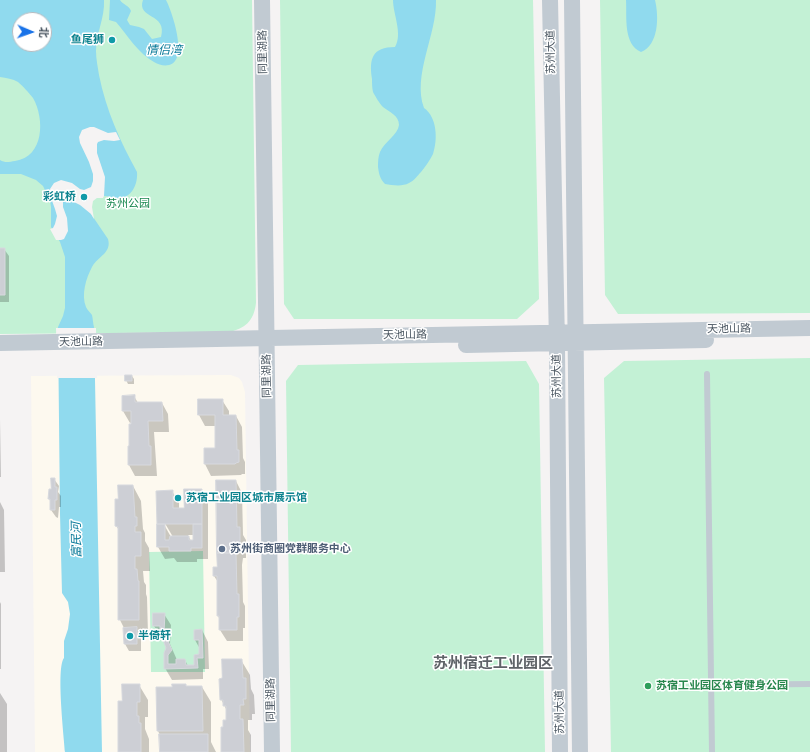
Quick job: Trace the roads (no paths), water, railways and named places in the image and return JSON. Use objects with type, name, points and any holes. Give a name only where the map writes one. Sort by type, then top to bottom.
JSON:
[{"type":"street","name":"同里湖路","points":[[262,0],[272,752]]},
{"type":"street","name":"苏州大道","points":[[550,0],[556,337],[560,752]]},
{"type":"street","name":"苏州大道","points":[[572,0],[580,752]]},
{"type":"street","name":"天池山路","points":[[576,337],[810,328]]},
{"type":"street","name":"天池山路","points":[[27,347],[556,337],[810,338]]},
{"type":"street","points":[[0,343],[27,347]]},
{"type":"street","points":[[0,352],[27,347]]},
{"type":"lane","points":[[707,374],[712,752]]},
{"type":"lane","points":[[711,685],[810,684]]},
{"type":"water","name":"富民河","points":[[0,0],[104,0],[103,13],[96,44],[96,57],[99,75],[110,113],[119,137],[137,172],[137,177],[133,189],[128,195],[118,198],[102,196],[92,200],[91,214],[108,239],[109,244],[106,251],[92,267],[86,281],[84,292],[86,308],[92,315],[94,327],[102,752],[65,752],[62,718],[61,675],[64,658],[64,641],[68,629],[70,614],[68,602],[62,593],[58,327],[65,308],[65,257],[60,242],[51,227],[50,200],[43,186],[36,180],[21,174],[0,174],[0,160],[9,162],[25,158],[37,145],[39,136],[39,116],[33,98],[18,82],[12,79],[0,77]]},
{"type":"water","name":"情侣湾","points":[[110,0],[120,0],[129,7],[131,11],[127,20],[130,25],[144,29],[152,39],[161,37],[162,29],[157,20],[147,14],[144,10],[142,6],[143,0],[166,0],[172,14],[177,35],[178,55],[175,62],[169,65],[158,64],[143,54],[116,22],[109,20]]},
{"type":"water","points":[[393,0],[436,0],[433,27],[421,82],[421,95],[424,108],[432,117],[434,123],[436,135],[435,148],[429,161],[421,172],[409,183],[400,185],[385,184],[379,174],[378,158],[380,152],[398,129],[399,122],[396,116],[383,107],[373,92],[371,72],[372,60],[377,52],[381,49],[395,47],[397,42],[398,30]]},
{"type":"water","points":[[626,0],[655,0],[657,22],[654,37],[647,48],[641,52],[631,43],[629,37],[626,22]]},
{"type":"place","name":"鱼尾狮","points":[[112,40]]},
{"type":"place","name":"彩虹桥","points":[[84,197]]},
{"type":"place","name":"苏宿工业园区城市展示馆","points":[[178,498]]},
{"type":"place","name":"苏州街商圈党群服务中心","points":[[222,549]]},
{"type":"place","name":"半倚轩","points":[[130,636]]},
{"type":"place","name":"苏宿工业园区体育健身公园","points":[[648,686]]},
{"type":"district","name":"苏州宿迁工业园区","points":[[493,664]]},
{"type":"park label","name":"苏州公园","points":[[128,204]]}]
